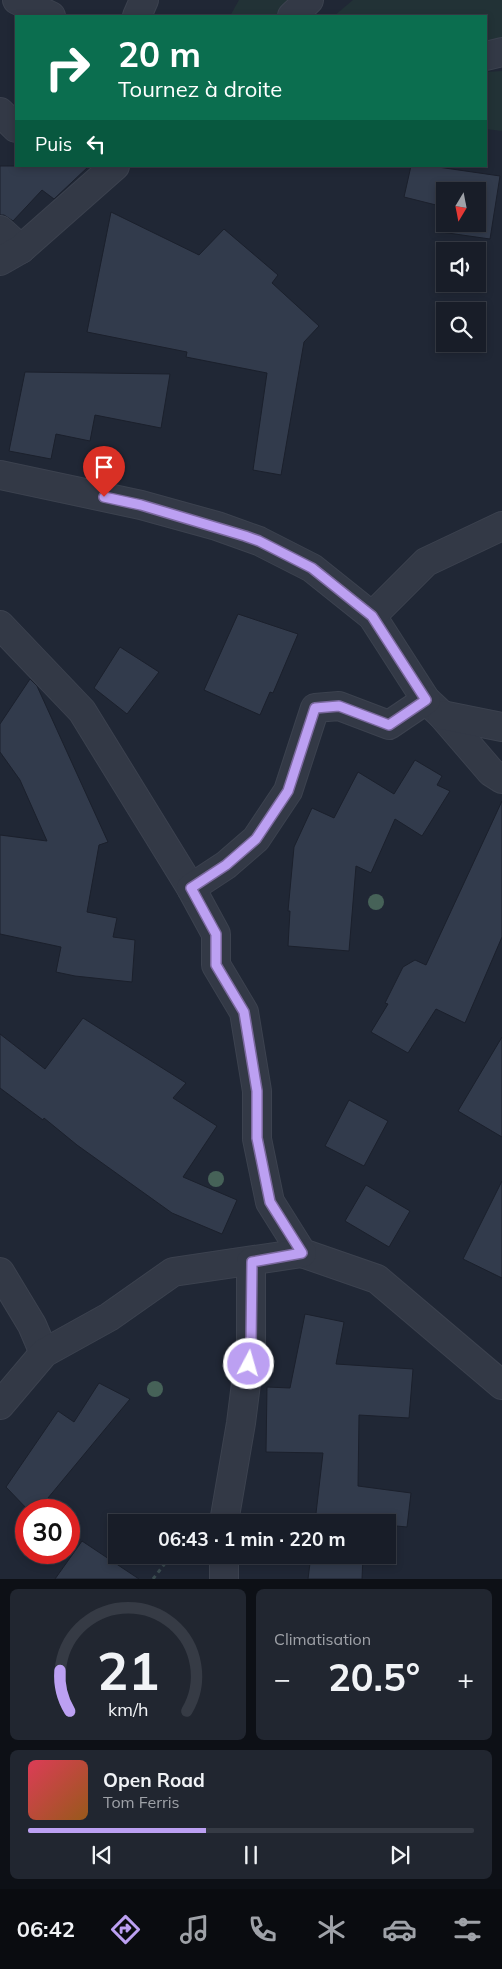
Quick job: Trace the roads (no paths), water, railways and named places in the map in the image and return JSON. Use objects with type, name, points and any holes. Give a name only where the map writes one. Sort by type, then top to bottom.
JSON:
[{"type":"street","points":[[17,0],[49,15]]},
{"type":"street","points":[[137,15],[144,0]]},
{"type":"street","points":[[293,15],[309,0]]},
{"type":"street","points":[[487,56],[502,52]]},
{"type":"street","points":[[0,112],[15,127]]},
{"type":"street","points":[[0,230],[10,255],[114,167]]},
{"type":"street","points":[[0,475],[141,505],[259,541],[312,568],[372,616],[434,707],[491,772],[502,779]]},
{"type":"street","points":[[372,616],[426,562],[502,526]]},
{"type":"street","points":[[0,625],[82,711],[191,888],[216,934],[216,965],[244,1012],[257,1091],[257,1138],[270,1202],[302,1253]]},
{"type":"street","points":[[191,888],[226,865],[256,839],[288,791],[315,708],[339,706],[389,725],[434,707],[502,727]]},
{"type":"street","points":[[0,1405],[44,1354],[109,1317],[173,1272],[252,1262],[302,1253],[377,1279],[502,1385]]},
{"type":"street","points":[[225,1514],[241,1423],[251,1344],[252,1262]]},
{"type":"street","points":[[0,1272],[32,1324],[44,1354]]},
{"type":"street","points":[[224,1564],[224,1579]]}]
